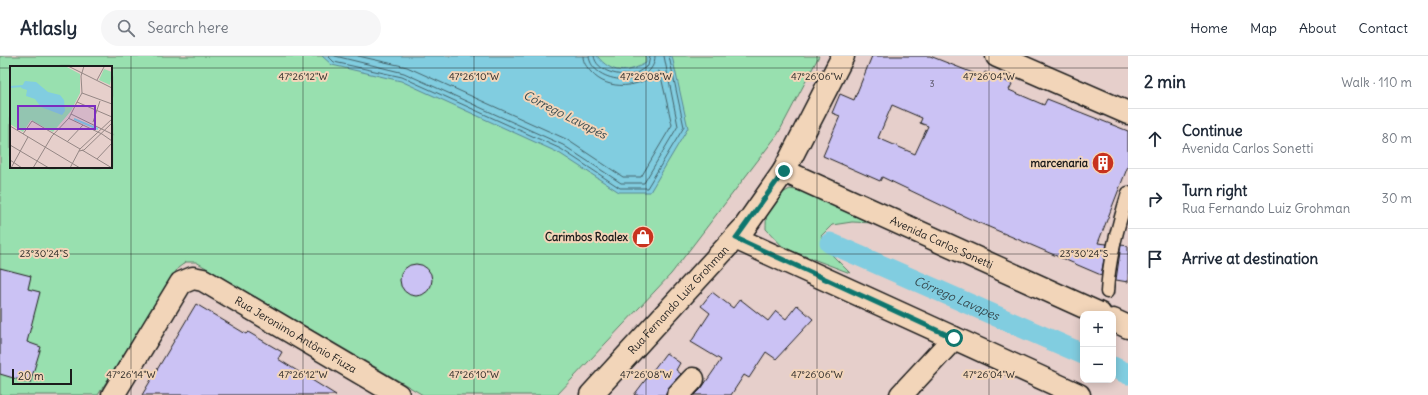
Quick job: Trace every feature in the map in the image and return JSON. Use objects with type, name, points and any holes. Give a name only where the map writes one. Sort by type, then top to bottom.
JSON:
[{"type":"street","name":"Rua Fernando Luiz Grohman","points":[[591,395],[740,233],[784,171],[842,56]]},
{"type":"street","points":[[997,56],[1128,114]]},
{"type":"street","name":"Avenida Carlos Sonetti","points":[[784,171],[1093,311]]},
{"type":"street","points":[[740,233],[954,338],[1079,395]]},
{"type":"street","name":"Rua Jeronimo Antônio Fiuza","points":[[113,395],[181,283],[193,278],[203,280],[398,395]]},
{"type":"street","points":[[1116,321],[1128,327]]},
{"type":"street","points":[[901,395],[954,338]]},
{"type":"street","points":[[678,395],[693,378]]},
{"type":"lane","points":[[1107,292],[1109,266],[1118,224],[1128,193]]},
{"type":"green space","points":[[0,56],[819,56],[778,134],[671,274],[557,395],[423,395],[196,262],[186,262],[178,268],[98,395],[0,395]]},
{"type":"green space","points":[[790,189],[821,195],[874,223],[852,222],[832,225],[821,236],[830,253],[850,273],[784,248],[766,229],[767,214],[770,204],[777,197]]},
{"type":"water","name":"Córrego Lavapés","points":[[322,56],[597,56],[608,66],[614,69],[626,70],[639,67],[646,63],[646,56],[672,56],[688,128],[650,192],[619,192],[559,153],[401,81],[332,65]]},
{"type":"building","points":[[872,56],[930,56],[983,77],[985,72],[999,78],[1012,84],[1009,90],[1044,105],[1047,99],[1128,131],[1128,166],[1098,243],[1107,244],[1101,275],[968,218],[882,177],[880,181],[823,156],[840,116],[832,113],[840,94],[854,100]],"holes":[[[892,105],[922,118],[920,123],[928,126],[915,154],[878,138]]]},
{"type":"building","points":[[1121,245],[1128,246],[1128,282],[1116,280]]},
{"type":"building","points":[[416,264],[422,265],[429,271],[432,280],[431,286],[425,293],[416,296],[410,295],[403,289],[400,280],[401,274],[407,267]]},
{"type":"building","points":[[0,268],[31,276],[28,289],[40,292],[27,342],[41,347],[30,383],[0,374]]},
{"type":"building","points":[[712,292],[733,308],[740,299],[768,321],[776,311],[786,319],[797,305],[813,319],[776,359],[766,352],[749,378],[744,375],[731,395],[695,395],[701,389],[721,360],[691,342],[710,313],[701,306]]},
{"type":"building","points":[[196,304],[246,334],[248,332],[282,352],[278,359],[336,395],[142,395]]},
{"type":"building","points":[[666,353],[680,363],[676,370],[681,374],[669,387],[666,395],[634,395]]},
{"type":"waterway","name":"Córrego Lavapes","points":[[830,243],[1080,353]]},
{"type":"waterway","name":"Córrego Lavapes","points":[[1116,368],[1128,374]]},
{"type":"place","name":"marcenaria","points":[[1103,163]]},
{"type":"place","name":"Carimbos Roalex","points":[[643,237]]},
{"type":"route","points":[[784,171],[736,238],[954,338]]}]
